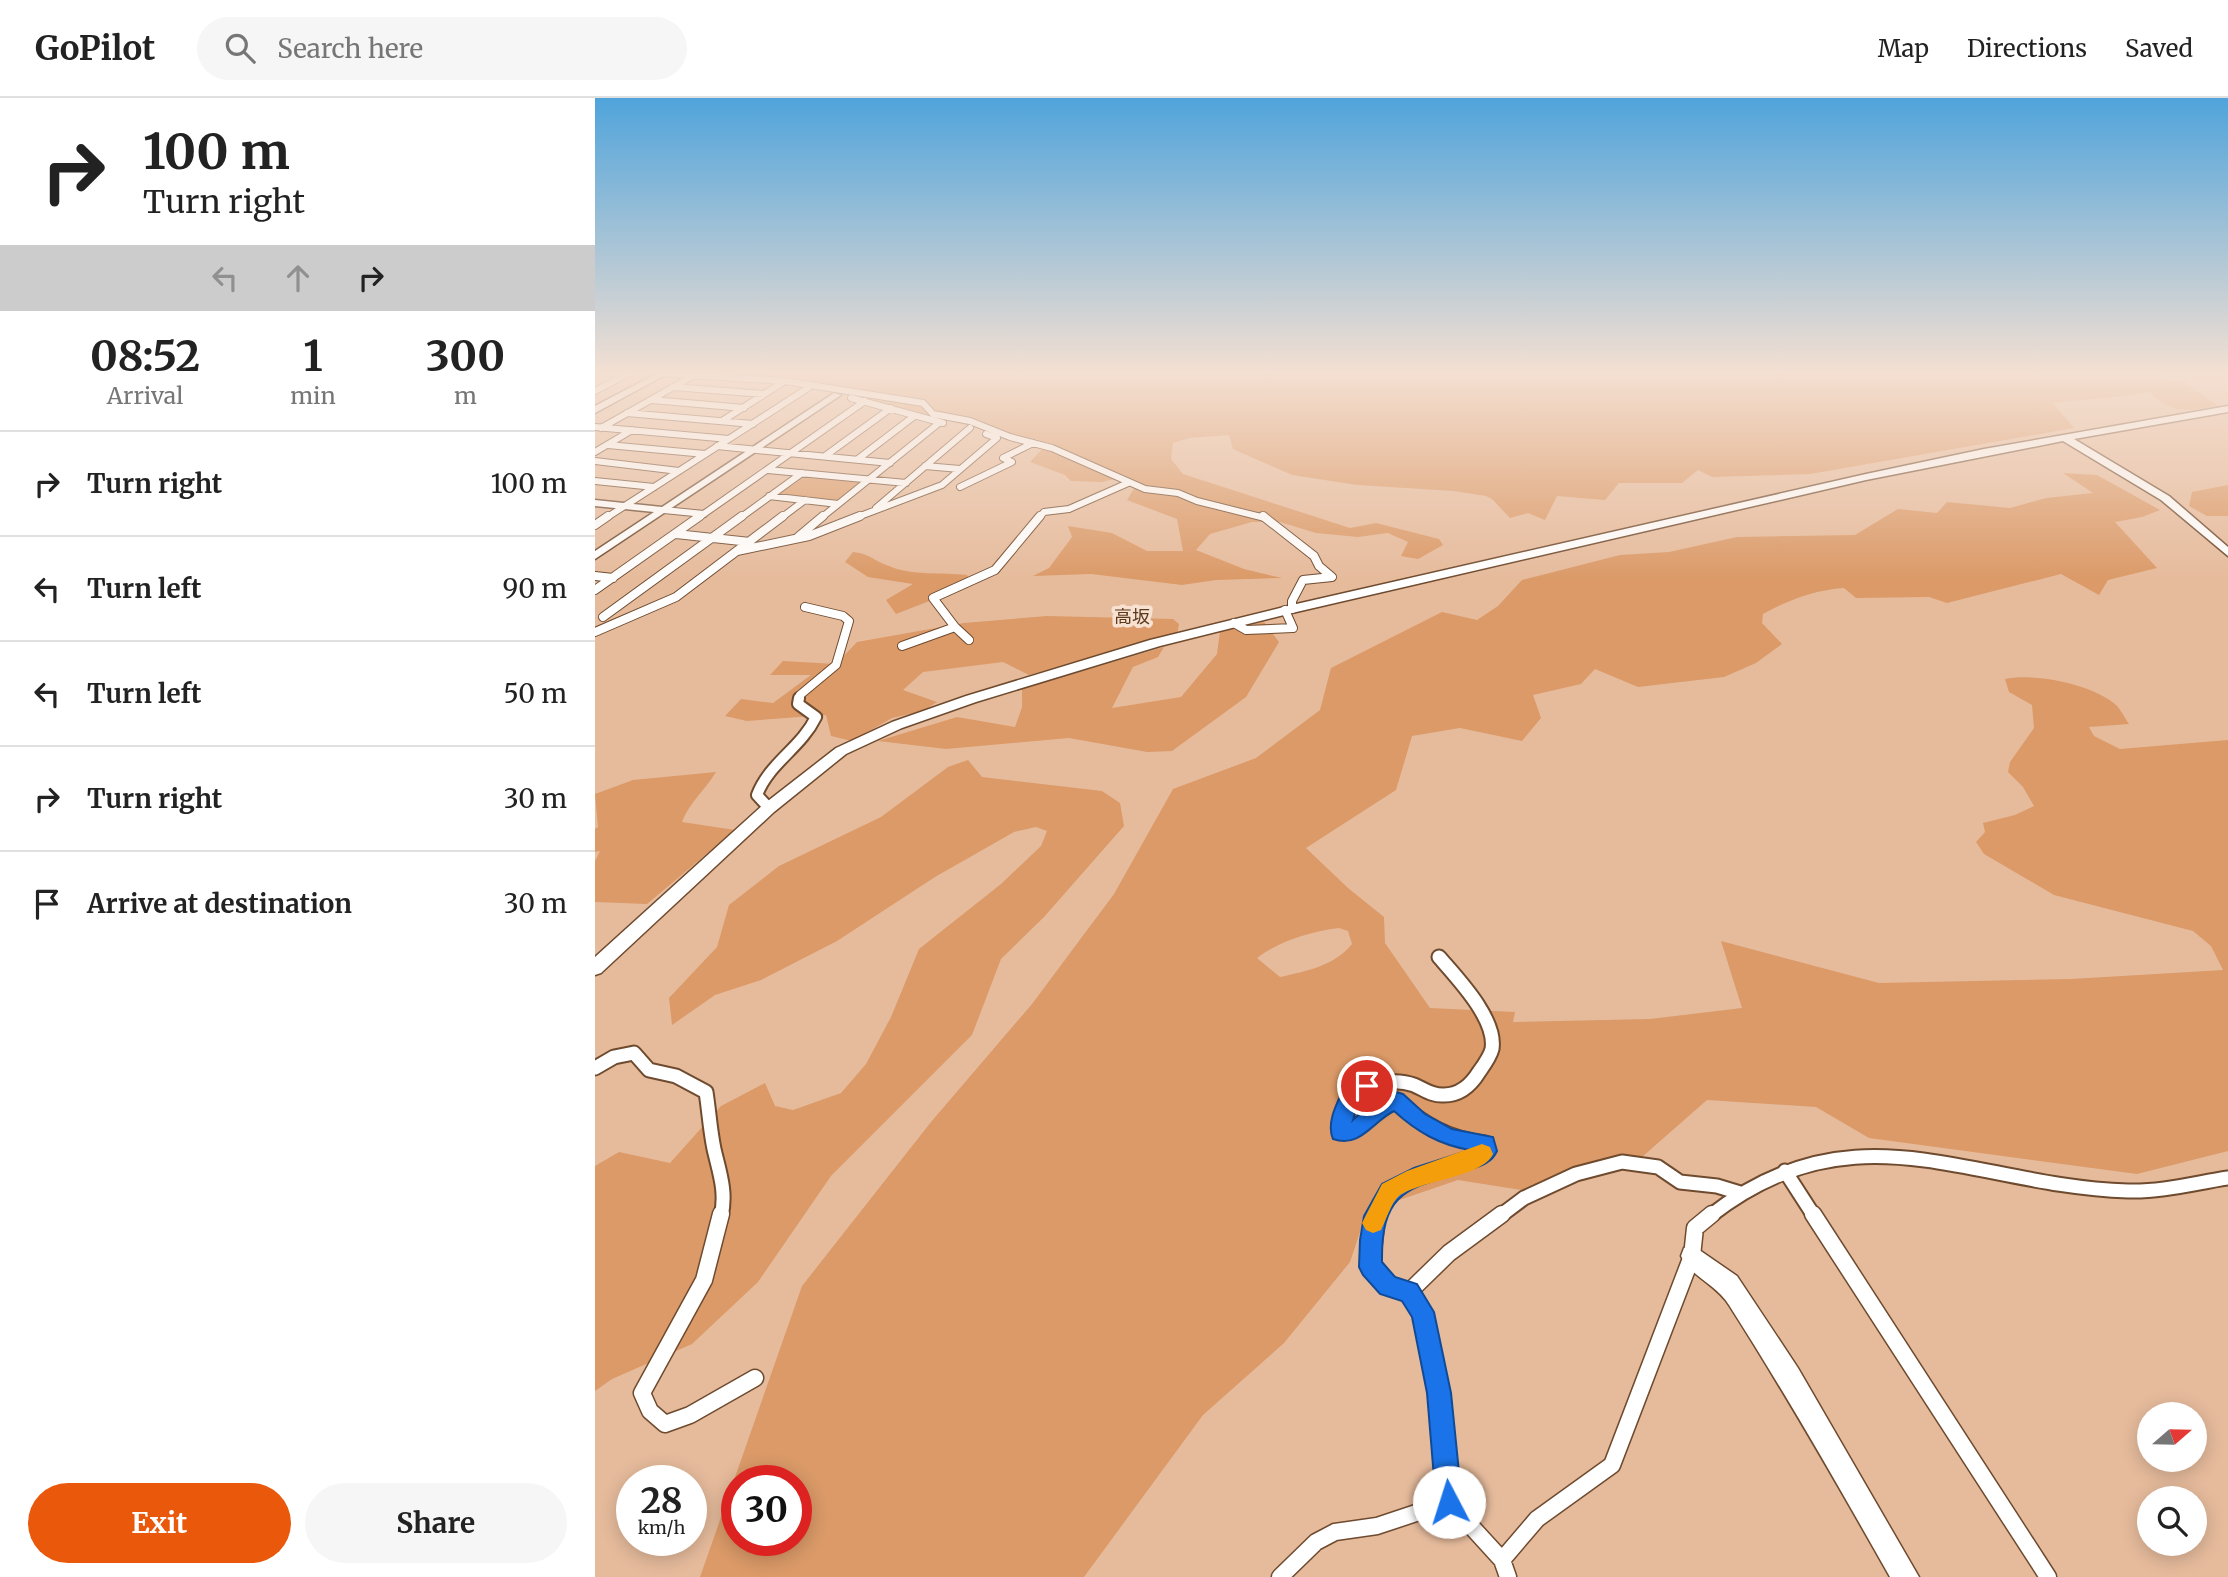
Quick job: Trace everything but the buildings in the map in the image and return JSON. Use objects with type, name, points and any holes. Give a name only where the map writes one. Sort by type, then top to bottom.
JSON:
[{"type":"street","points":[[595,452],[613,442]]},
{"type":"street","points":[[595,525],[724,442]]},
{"type":"street","points":[[595,556],[766,442]]},
{"type":"street","points":[[595,590],[807,442]]},
{"type":"street","points":[[825,456],[844,442]]},
{"type":"street","points":[[858,459],[880,442]]},
{"type":"street","points":[[794,541],[916,442]]},
{"type":"street","points":[[868,516],[953,442]]},
{"type":"street","points":[[737,551],[794,541],[868,516],[942,485],[992,442]]},
{"type":"street","points":[[595,968],[769,808],[841,751],[897,725],[1155,643],[1234,623],[1866,477],[2044,442]]},
{"type":"street","points":[[2072,442],[2165,498],[2228,553]]},
{"type":"street","points":[[960,487],[1012,462],[1003,458],[1033,443],[1052,448],[1145,489],[1178,493],[1197,501],[1262,516],[1285,531],[1314,556],[1319,566],[1331,573],[1332,577],[1303,580],[1288,610],[1293,628],[1246,630],[1234,623]]},
{"type":"street","points":[[608,445],[705,454]]},
{"type":"street","points":[[717,446],[890,463]]},
{"type":"street","points":[[595,461],[680,471]]},
{"type":"street","points":[[925,466],[960,469]]},
{"type":"street","points":[[768,470],[906,483]]},
{"type":"street","points":[[599,617],[801,473]]},
{"type":"street","points":[[595,481],[654,487]]},
{"type":"street","points":[[969,640],[933,598],[995,570],[1044,512],[1069,509],[1128,483]]},
{"type":"street","points":[[769,496],[838,504]]},
{"type":"street","points":[[595,632],[677,597],[805,500]]},
{"type":"street","points":[[595,503],[704,514]]},
{"type":"street","points":[[676,534],[750,542]]},
{"type":"street","points":[[595,576],[613,578]]},
{"type":"street","points":[[769,808],[757,795],[761,779],[811,729],[815,717],[798,704],[800,695],[836,665],[837,653],[847,639],[849,621],[843,615],[805,607]]},
{"type":"street","points":[[599,617],[624,620]]},
{"type":"street","points":[[901,646],[955,626]]},
{"type":"street","points":[[1439,957],[1486,1020],[1493,1038],[1492,1051],[1474,1080],[1458,1093],[1437,1096],[1410,1084],[1389,1081],[1367,1086],[1351,1094],[1339,1127],[1341,1132],[1356,1129],[1379,1108],[1396,1100],[1417,1120],[1449,1137],[1485,1143],[1487,1151],[1475,1159],[1414,1178],[1389,1191],[1375,1216],[1371,1240],[1371,1267],[1388,1286],[1409,1292],[1423,1312],[1439,1393],[1449,1502],[1505,1569],[1537,1519],[1612,1465],[1692,1256],[1695,1228],[1739,1193],[1786,1171],[1828,1160],[1902,1155],[2057,1184],[2130,1191],[2228,1178]]},
{"type":"street","points":[[595,1068],[614,1057],[634,1053],[649,1070],[676,1076],[706,1092],[714,1150],[721,1171],[723,1207],[704,1280],[642,1393],[647,1408],[653,1417],[665,1424],[689,1415],[755,1378]]},
{"type":"street","points":[[1409,1292],[1449,1254],[1524,1198],[1576,1174],[1622,1162],[1658,1167],[1680,1182],[1717,1186],[1739,1193]]},
{"type":"street","points":[[1786,1171],[2048,1577]]},
{"type":"street","points":[[1692,1256],[1729,1284],[1789,1377],[1905,1577]]},
{"type":"street","points":[[1280,1577],[1316,1542],[1335,1532],[1377,1526],[1449,1502]]},
{"type":"shaded area","points":[[1030,442],[1176,442],[1173,443],[1171,459],[1183,474],[1350,528],[1376,523],[1439,539],[1443,545],[1418,559],[1401,556],[1408,542],[1388,533],[1358,537],[1316,533],[1280,522],[1252,522],[1210,534],[1196,550],[1244,569],[1282,578],[1216,580],[1182,585],[1091,574],[1033,576],[1049,568],[1072,537],[1068,526],[1112,533],[1147,551],[1183,551],[1177,519],[1127,500],[1138,482],[1123,477],[1102,482],[1071,481],[1065,475],[1030,462],[1045,446]]},
{"type":"shaded area","points":[[1231,442],[1994,442],[1810,474],[1712,477],[1698,470],[1682,483],[1619,483],[1605,500],[1557,496],[1545,520],[1528,513],[1510,518],[1486,496],[1454,491],[1357,485],[1292,475],[1233,449]]},
{"type":"shaded area","points":[[802,473],[869,480],[838,504],[769,496]]},
{"type":"shaded area","points":[[2063,473],[2097,475],[2160,510],[2142,517],[2115,522],[2157,568],[2108,580],[2099,595],[2061,574],[1947,603],[1929,597],[1856,598],[1844,588],[1802,596],[1763,614],[1762,623],[1782,644],[1756,663],[1724,677],[1638,687],[1595,669],[1581,684],[1533,695],[1541,718],[1522,741],[1460,728],[1412,736],[1396,790],[1306,848],[1348,888],[1384,917],[1385,943],[1430,1008],[1515,1012],[1513,1022],[1650,1019],[1742,1008],[1721,941],[1879,983],[2071,979],[2223,970],[2211,946],[2193,931],[2054,895],[1984,854],[1976,842],[1985,832],[1983,823],[2015,815],[2034,806],[2023,787],[2008,772],[2010,762],[2034,728],[2032,705],[2009,692],[2005,679],[2047,679],[2078,686],[2093,691],[2116,705],[2129,724],[2089,727],[2094,736],[2120,749],[2228,740],[2228,1151],[2137,1174],[1869,1138],[1816,1107],[1707,1100],[1642,1157],[1521,1190],[1458,1180],[1367,1211],[1350,1262],[1284,1343],[1203,1415],[1084,1577],[700,1577],[721,1517],[721,1556],[812,1556],[812,1465],[739,1465],[802,1286],[931,1122],[1032,1004],[1114,894],[1173,789],[1256,758],[1320,710],[1331,668],[1442,612],[1477,620],[1498,606],[1522,580],[1620,555],[1669,552],[1737,537],[1855,535],[1898,509],[1937,513],[1947,502],[2010,508],[2046,498],[2093,493]],"holes":[[[1339,928],[1348,931],[1352,944],[1337,958],[1300,972],[1280,977],[1257,958],[1296,938]]]},
{"type":"shaded area","points":[[2228,485],[2228,516],[2207,516],[2189,506],[2192,492]]},
{"type":"shaded area","points":[[853,552],[907,571],[967,575],[973,584],[896,614],[886,600],[913,584],[868,577],[845,562]]},
{"type":"shaded area","points":[[1047,616],[1173,619],[1179,624],[1177,635],[1029,675],[1003,662],[923,672],[903,690],[937,702],[923,711],[892,718],[852,741],[831,736],[826,715],[747,721],[725,716],[741,699],[773,703],[811,675],[770,675],[783,661],[836,664],[857,642],[964,623]]},
{"type":"shaded area","points":[[1264,622],[1279,642],[1246,697],[1172,751],[1147,752],[1069,738],[946,749],[878,741],[957,717],[1015,727],[1022,707],[1022,689],[1164,647],[1158,657],[1133,667],[1112,708],[1181,697],[1217,654],[1220,631]]},
{"type":"shaded area","points":[[968,760],[982,777],[1102,791],[1120,803],[1124,826],[1044,917],[1001,959],[972,1035],[831,1176],[758,1282],[692,1344],[612,1379],[595,1391],[595,1166],[619,1152],[670,1163],[721,1106],[765,1083],[775,1106],[793,1110],[841,1093],[866,1064],[891,1017],[919,949],[1001,884],[1041,846],[1047,831],[1036,827],[1014,832],[935,877],[837,941],[761,980],[715,995],[672,1025],[669,998],[717,947],[729,905],[779,866],[881,817],[948,767]]},
{"type":"shaded area","points":[[716,772],[682,822],[735,830],[647,904],[595,902],[595,861],[600,851],[595,852],[595,829],[598,827],[595,794],[633,780]]},
{"type":"slow traffic","points":[[1373,1223],[1389,1191],[1414,1178],[1475,1159],[1482,1154]]},
{"type":"district","name":"高坂","points":[[1132,617]]},
{"type":"route","points":[[1367,1086],[1351,1094],[1339,1127],[1341,1132],[1356,1129],[1379,1108],[1396,1100],[1417,1120],[1449,1137],[1485,1143],[1487,1151],[1475,1159],[1414,1178],[1389,1191],[1375,1216],[1371,1240],[1371,1267],[1388,1286],[1409,1292],[1423,1312],[1439,1393],[1449,1502]]}]
